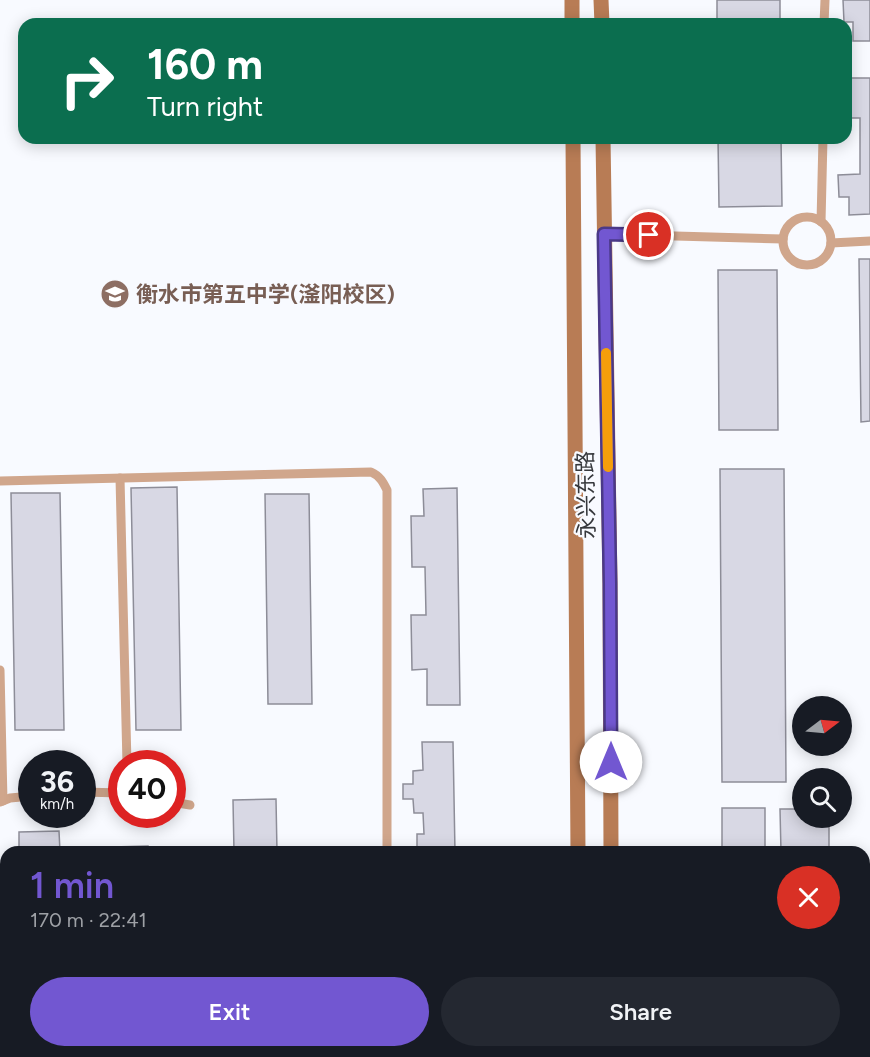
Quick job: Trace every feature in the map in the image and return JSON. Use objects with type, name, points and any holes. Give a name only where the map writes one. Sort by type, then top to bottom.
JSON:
[{"type":"street","points":[[572,0],[573,18]]},
{"type":"street","points":[[601,0],[602,18]]},
{"type":"street","name":"永兴东路","points":[[573,144],[578,846]]},
{"type":"street","name":"永兴东路","points":[[603,144],[610,583],[611,846]]},
{"type":"lane","points":[[824,18],[825,0]]},
{"type":"lane","points":[[822,222],[823,144]]},
{"type":"lane","points":[[806,217],[822,222],[830,233],[831,243],[826,256],[812,264],[803,264],[788,255],[783,239],[785,230],[790,224],[798,218],[806,217]]},
{"type":"lane","points":[[604,234],[783,239]]},
{"type":"lane","points":[[831,243],[870,241]]},
{"type":"lane","points":[[0,481],[371,472],[377,475],[384,482],[387,490],[387,846]]},
{"type":"lane","points":[[120,478],[128,750]]},
{"type":"lane","points":[[0,670],[2,801],[18,797]]},
{"type":"lane","points":[[186,804],[190,805]]},
{"type":"building","points":[[717,0],[780,0],[780,18],[717,18]]},
{"type":"building","points":[[843,0],[870,0],[870,41],[853,41],[852,18],[844,18]]},
{"type":"building","points":[[852,78],[870,78],[870,214],[849,215],[849,197],[839,197],[838,175],[860,174],[860,118],[852,118]]},
{"type":"building","points":[[718,144],[781,144],[782,206],[719,207]]},
{"type":"building","points":[[859,259],[870,259],[870,421],[861,422]]},
{"type":"building","points":[[718,270],[777,270],[778,430],[719,430]]},
{"type":"building","points":[[720,469],[784,469],[786,782],[722,782]]},
{"type":"building","points":[[177,487],[181,730],[136,730],[131,488]]},
{"type":"building","points":[[457,488],[460,705],[427,705],[427,669],[412,670],[411,615],[426,615],[425,567],[412,567],[411,516],[424,516],[423,489]]},
{"type":"building","points":[[11,493],[60,493],[64,730],[15,730]]},
{"type":"building","points":[[265,494],[309,494],[312,704],[268,704]]},
{"type":"building","points":[[422,742],[453,742],[455,846],[417,846],[417,834],[424,834],[423,813],[414,813],[413,799],[403,799],[403,784],[413,784],[413,771],[423,770]]},
{"type":"building","points":[[276,799],[277,846],[234,846],[233,800]]},
{"type":"building","points":[[722,808],[765,808],[765,846],[722,846]]},
{"type":"building","points":[[780,809],[792,809],[792,828],[829,828],[829,846],[781,846]]},
{"type":"building","points":[[59,831],[60,846],[19,846],[19,832]]},
{"type":"slow traffic","points":[[606,353],[608,467]]},
{"type":"place","name":"衡水市第五中学(滏阳校区)","points":[[115,294]]},
{"type":"route","points":[[611,762],[604,234],[649,235]]}]
